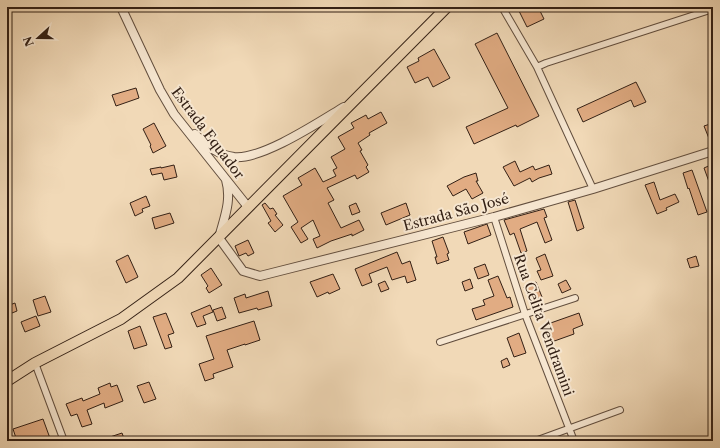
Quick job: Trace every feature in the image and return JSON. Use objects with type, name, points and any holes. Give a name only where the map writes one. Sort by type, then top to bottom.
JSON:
[{"type":"main road","points":[[7,381],[35,363],[121,319],[178,278],[447,7]]},
{"type":"street","name":"Estrada Equador","points":[[121,7],[160,90],[174,114],[248,207]]},
{"type":"street","points":[[502,7],[537,67],[593,188]]},
{"type":"street","points":[[537,67],[713,9]]},
{"type":"street","points":[[174,114],[197,136],[218,152],[234,157],[260,153],[314,126],[354,100]]},
{"type":"street","name":"Estrada São José","points":[[219,238],[243,271],[260,276],[494,217],[713,151]]},
{"type":"street","points":[[219,238],[228,206],[229,195],[226,180]]},
{"type":"street","name":"Rua Celita Vendramini","points":[[494,217],[525,314],[574,441]]},
{"type":"street","points":[[440,342],[575,298]]},
{"type":"street","points":[[35,363],[64,441]]},
{"type":"street","points":[[535,441],[620,410]]},
{"type":"building","points":[[517,7],[538,7],[544,19],[527,27]]},
{"type":"building","points":[[497,33],[539,116],[517,127],[516,125],[474,144],[466,127],[508,108],[475,44]]},
{"type":"building","points":[[434,49],[450,78],[433,87],[428,77],[415,83],[407,67],[419,61],[418,58]]},
{"type":"building","points":[[636,82],[646,102],[634,107],[631,100],[583,122],[577,109]]},
{"type":"building","points":[[136,88],[139,98],[116,106],[112,95]]},
{"type":"building","points":[[381,112],[387,123],[369,133],[370,135],[358,143],[362,150],[360,151],[368,165],[366,167],[369,172],[357,179],[355,175],[327,188],[334,200],[328,203],[341,228],[359,220],[364,230],[352,236],[352,234],[331,241],[317,248],[313,239],[320,236],[313,220],[301,228],[308,239],[301,243],[291,227],[298,222],[283,196],[302,185],[298,178],[315,168],[323,182],[336,176],[333,170],[337,168],[331,157],[345,149],[338,137],[354,128],[351,123],[366,115],[368,119]]},
{"type":"building","points":[[154,123],[166,146],[153,153],[150,146],[151,145],[143,129]]},
{"type":"building","points":[[713,123],[713,146],[712,146],[704,126]]},
{"type":"building","points":[[515,161],[520,172],[533,166],[535,170],[549,165],[552,174],[532,182],[530,178],[514,186],[503,167]]},
{"type":"building","points":[[713,164],[713,190],[712,190],[704,168]]},
{"type":"building","points":[[174,165],[177,177],[164,180],[162,173],[152,175],[150,169],[161,168]]},
{"type":"building","points":[[692,170],[707,212],[698,215],[683,173]]},
{"type":"building","points":[[476,173],[478,181],[476,181],[483,193],[472,199],[466,189],[453,196],[447,186],[464,177]]},
{"type":"building","points":[[654,182],[660,200],[675,194],[679,202],[666,208],[667,210],[657,214],[645,185]]},
{"type":"building","points":[[146,196],[150,206],[142,209],[143,212],[135,216],[130,203]]},
{"type":"building","points":[[575,200],[584,228],[577,231],[568,202]]},
{"type":"building","points":[[265,203],[270,209],[273,208],[277,214],[275,215],[283,225],[275,232],[268,223],[271,221],[262,205]]},
{"type":"building","points":[[356,203],[360,212],[352,215],[349,206]]},
{"type":"building","points":[[406,203],[410,215],[386,225],[381,213]]},
{"type":"building","points":[[544,209],[547,217],[544,218],[552,240],[545,243],[537,222],[520,229],[527,251],[521,253],[514,233],[510,235],[504,220]]},
{"type":"building","points":[[170,213],[174,223],[155,229],[152,218]]},
{"type":"building","points":[[487,224],[491,235],[468,244],[464,232]]},
{"type":"building","points":[[443,237],[449,253],[447,254],[449,260],[437,264],[435,257],[437,257],[432,241]]},
{"type":"building","points":[[248,240],[254,253],[248,256],[246,253],[239,256],[235,246]]},
{"type":"building","points":[[397,252],[402,264],[410,261],[416,280],[407,283],[405,276],[392,280],[387,267],[369,274],[372,282],[362,286],[355,269]]},
{"type":"building","points":[[545,254],[553,276],[541,280],[537,271],[541,270],[536,258]]},
{"type":"building","points":[[128,255],[138,277],[126,283],[116,261]]},
{"type":"building","points":[[696,256],[699,266],[690,268],[687,259]]},
{"type":"building","points":[[485,264],[489,275],[478,279],[474,268]]},
{"type":"building","points":[[211,268],[222,285],[209,293],[206,288],[208,286],[201,275]]},
{"type":"building","points":[[333,274],[340,289],[317,297],[310,282]]},
{"type":"building","points":[[498,276],[507,298],[510,297],[513,307],[476,320],[472,309],[485,305],[483,300],[494,296],[488,280]]},
{"type":"building","points":[[470,279],[473,288],[465,291],[462,282]]},
{"type":"building","points":[[566,280],[571,289],[562,293],[558,284]]},
{"type":"building","points":[[385,281],[389,289],[381,292],[378,284]]},
{"type":"building","points":[[536,282],[542,297],[530,301],[524,287]]},
{"type":"building","points":[[268,291],[272,306],[239,313],[234,298],[245,294],[246,298]]},
{"type":"building","points":[[45,296],[51,312],[38,316],[33,300]]},
{"type":"building","points":[[15,303],[17,311],[7,315],[7,306]]},
{"type":"building","points":[[210,305],[213,312],[203,316],[206,324],[197,327],[191,313]]},
{"type":"building","points":[[222,307],[226,318],[217,321],[213,310]]},
{"type":"building","points":[[166,313],[174,333],[168,335],[172,347],[165,349],[153,317]]},
{"type":"building","points":[[579,313],[583,325],[573,329],[574,334],[546,344],[543,336],[548,334],[545,325]]},
{"type":"building","points":[[36,316],[40,326],[25,332],[21,322]]},
{"type":"building","points":[[254,321],[260,340],[227,350],[233,367],[213,374],[214,378],[205,381],[199,364],[214,359],[206,336]]},
{"type":"building","points":[[140,326],[147,345],[134,349],[128,331]]},
{"type":"building","points":[[519,333],[526,353],[514,357],[507,338]]},
{"type":"building","points":[[507,358],[510,365],[503,368],[501,361]]},
{"type":"building","points":[[149,382],[156,399],[144,403],[137,386]]},
{"type":"building","points":[[110,383],[111,387],[117,385],[123,401],[105,408],[104,403],[87,410],[92,424],[82,427],[77,414],[71,416],[66,404],[82,398],[83,401],[100,394],[98,388]]},
{"type":"building","points":[[43,419],[51,441],[17,441],[13,429]]},
{"type":"building","points":[[122,433],[125,441],[101,440]]}]
